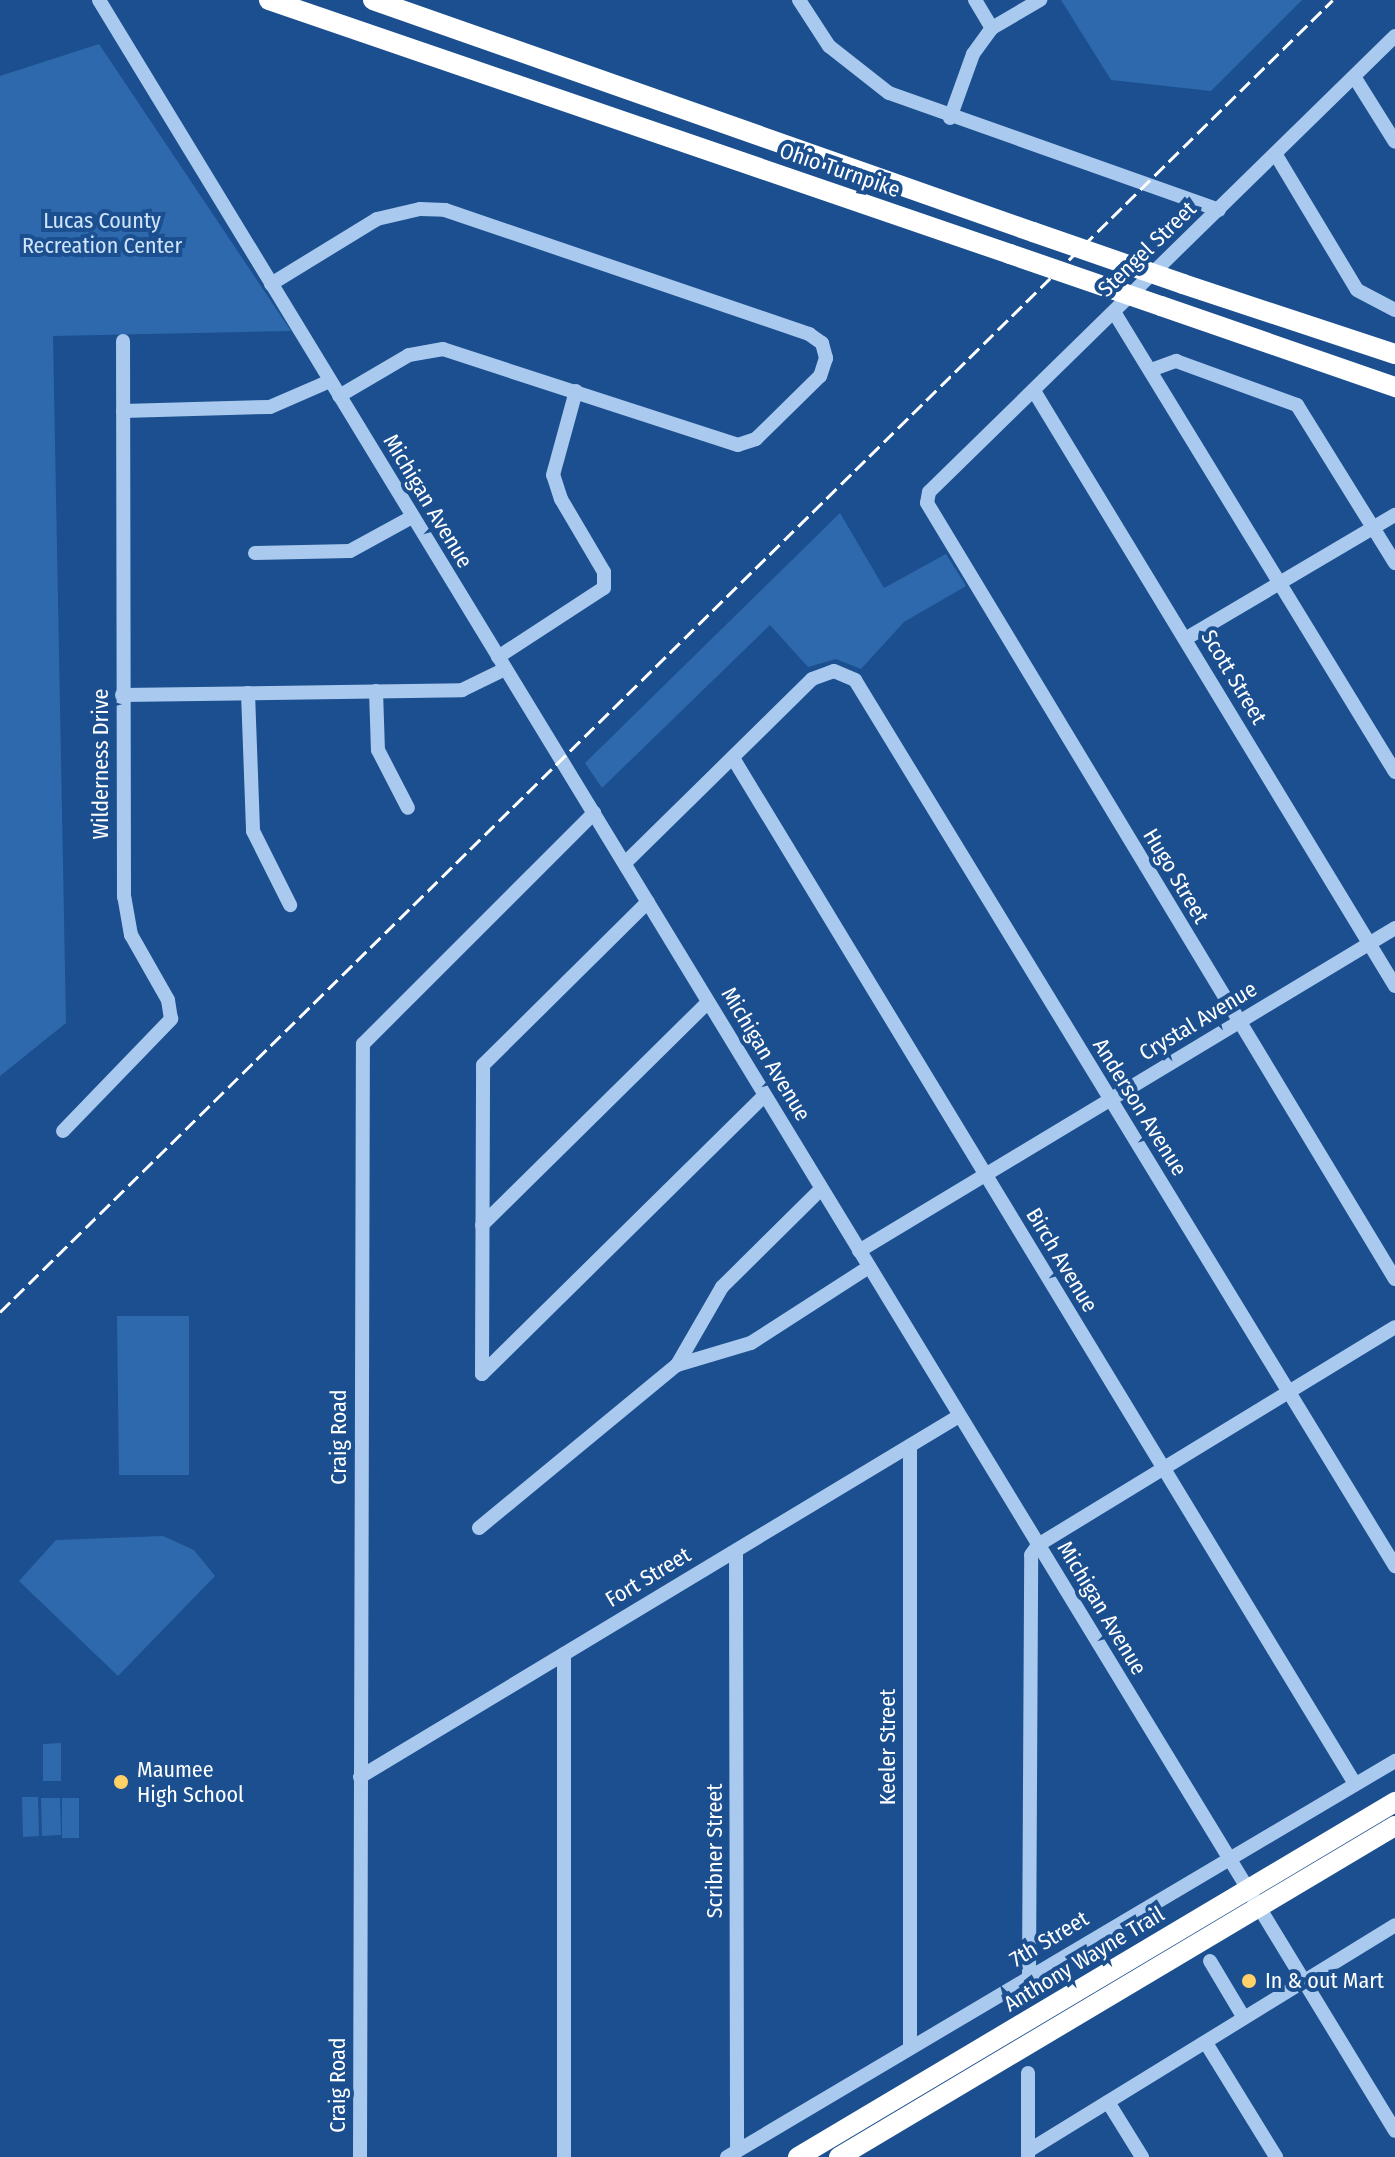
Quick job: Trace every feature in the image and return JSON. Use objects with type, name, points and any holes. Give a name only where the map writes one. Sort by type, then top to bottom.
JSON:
[{"type":"highway","name":"Ohio Turnpike","points":[[269,0],[1395,387]]},
{"type":"highway","name":"Ohio Turnpike","points":[[373,0],[1183,284],[1395,354]]},
{"type":"highway","name":"Anthony Wayne Trail","points":[[798,2157],[1395,1802]]},
{"type":"highway","name":"Anthony Wayne Trail","points":[[839,2157],[1395,1826]]},
{"type":"street","name":"Michigan Avenue","points":[[99,0],[1395,2131]]},
{"type":"street","points":[[799,0],[829,46],[889,93],[950,118],[1219,210]]},
{"type":"street","points":[[975,0],[992,28]]},
{"type":"street","points":[[950,118],[973,54],[992,28],[1040,0]]},
{"type":"street","name":"Stengel Street","points":[[929,492],[1395,36]]},
{"type":"street","points":[[1355,78],[1395,142]]},
{"type":"street","points":[[1276,155],[1357,290],[1395,310]]},
{"type":"street","points":[[271,284],[377,219],[420,209],[445,210],[809,334],[822,343],[825,368],[747,443],[723,443],[459,352],[430,349],[396,361],[339,396]]},
{"type":"street","points":[[1114,312],[1395,772]]},
{"type":"street","name":"Wilderness Drive","points":[[63,1131],[171,1019],[168,1000],[126,917],[122,695],[123,341]]},
{"type":"street","points":[[1151,370],[1176,361],[1297,405],[1395,563]]},
{"type":"street","points":[[123,411],[280,405],[330,381]]},
{"type":"street","points":[[122,695],[462,690],[604,588],[604,572],[561,499],[553,475],[576,391]]},
{"type":"street","name":"Scott Street","points":[[1034,391],[1395,986]]},
{"type":"street","name":"Hugo Street","points":[[929,492],[929,512],[1395,1279]]},
{"type":"street","points":[[1185,639],[1395,515]]},
{"type":"street","points":[[255,553],[350,551],[412,517]]},
{"type":"street","name":"Anderson Avenue","points":[[733,758],[812,679],[826,672],[846,673],[855,680],[1395,1566]]},
{"type":"street","points":[[376,691],[378,750],[408,808]]},
{"type":"street","points":[[248,693],[253,831],[290,905]]},
{"type":"street","points":[[625,863],[733,758]]},
{"type":"street","name":"Birch Avenue","points":[[733,758],[1355,1784]]},
{"type":"street","name":"Craig Road","points":[[360,2157],[363,1044],[594,813]]},
{"type":"street","points":[[648,902],[483,1065],[482,1374],[765,1095]]},
{"type":"street","name":"Crystal Avenue","points":[[859,1251],[1395,928]]},
{"type":"street","points":[[482,1225],[708,1002]]},
{"type":"street","points":[[479,1528],[677,1365],[722,1287],[821,1189]]},
{"type":"street","points":[[677,1365],[751,1343],[869,1267]]},
{"type":"street","points":[[1029,1976],[1031,1555],[1038,1545],[1395,1327]]},
{"type":"street","name":"Fort Street","points":[[360,1777],[959,1416]]},
{"type":"street","name":"Keeler Street","points":[[910,1446],[910,2048]]},
{"type":"street","name":"Scribner Street","points":[[732,2154],[736,1551]]},
{"type":"street","points":[[564,1654],[564,2157]]},
{"type":"street","name":"7th Street","points":[[732,2154],[1395,1761]]},
{"type":"street","points":[[1028,2154],[1395,1925]]},
{"type":"street","points":[[1210,1961],[1244,2018]]},
{"type":"street","points":[[1206,2043],[1276,2157]]},
{"type":"street","points":[[1028,2073],[1028,2154]]},
{"type":"street","points":[[1108,2102],[1142,2157]]},
{"type":"green space","points":[[1061,0],[1302,0],[1211,91],[1111,80]]},
{"type":"green space","name":"Lucas County Recreation Center","points":[[99,44],[291,331],[53,336],[66,1023],[0,1076],[0,76]]},
{"type":"green space","points":[[840,513],[884,588],[946,554],[966,586],[904,622],[861,669],[836,659],[808,667],[770,625],[602,788],[585,763]]},
{"type":"green space","points":[[117,1316],[189,1316],[189,1475],[119,1475]]},
{"type":"green space","points":[[163,1536],[194,1550],[215,1576],[118,1676],[19,1581],[56,1540]]},
{"type":"green space","points":[[61,1743],[61,1781],[43,1781],[43,1744]]},
{"type":"green space","points":[[22,1797],[38,1797],[39,1836],[23,1837]]},
{"type":"green space","points":[[41,1798],[60,1798],[61,1835],[42,1836]]},
{"type":"green space","points":[[62,1798],[79,1798],[79,1838],[62,1838]]},
{"type":"railway","points":[[0,1312],[1333,0]]},
{"type":"place","name":"Maumee High School","points":[[121,1782]]},
{"type":"place","name":"In & out Mart","points":[[1249,1981]]}]
